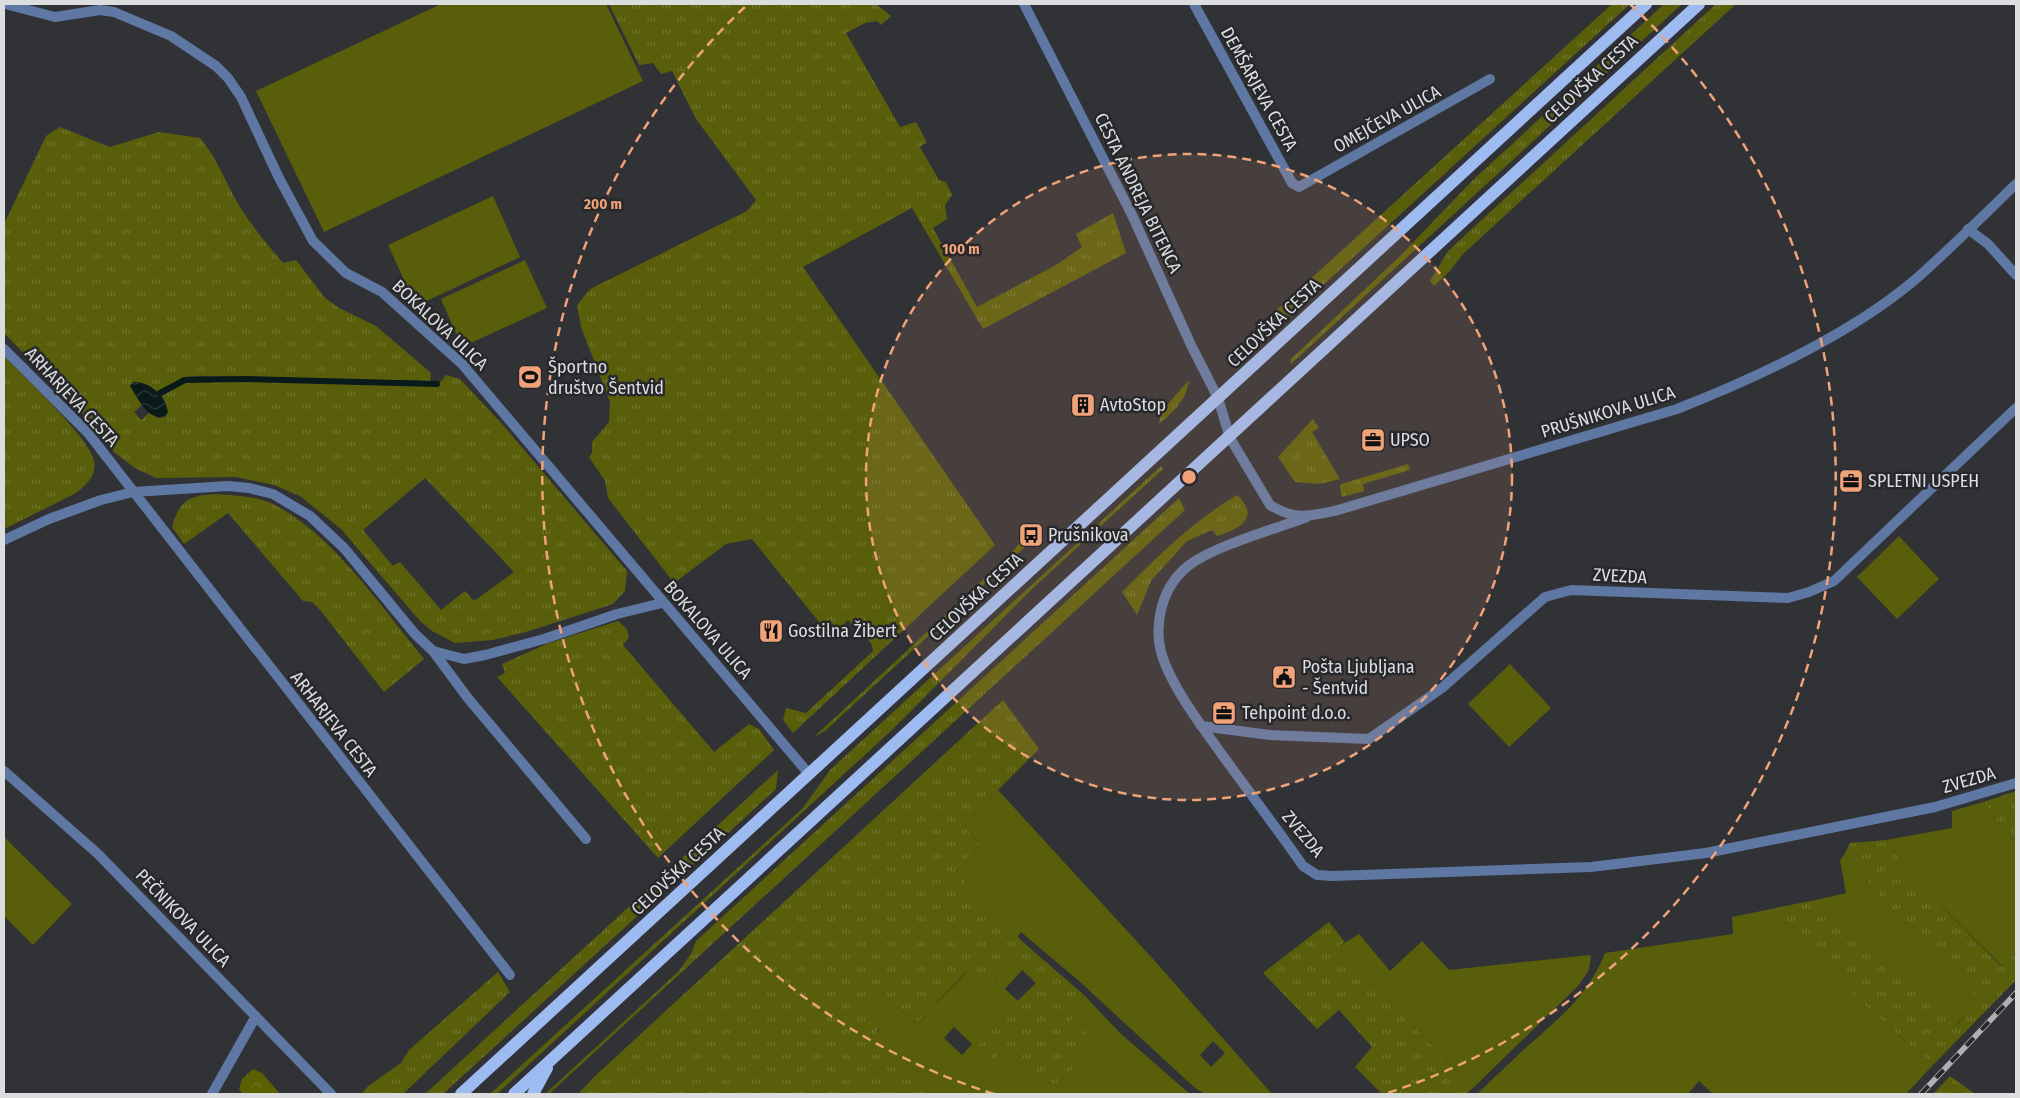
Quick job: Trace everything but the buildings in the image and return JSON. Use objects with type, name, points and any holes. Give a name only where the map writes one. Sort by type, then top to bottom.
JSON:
[{"type":"main road","name":"CELOVŠKA CESTA","points":[[461,1094],[1646,4]]},
{"type":"main road","name":"CELOVŠKA CESTA","points":[[514,1094],[1183,478],[1230,438],[1699,4]]},
{"type":"main road","points":[[533,1094],[552,1060]]},
{"type":"street","points":[[4,8],[5,4]]},
{"type":"street","name":"BOKALOVA ULICA","points":[[5,4],[55,17],[100,10],[114,12],[171,36],[216,66],[228,78],[241,97],[279,178],[313,241],[346,274],[382,292],[462,364],[662,603],[809,774]]},
{"type":"street","name":"CESTA ANDREJA BITENCA","points":[[1024,4],[1132,215],[1218,398]]},
{"type":"street","name":"DEMŠARJEVA CESTA","points":[[1194,4],[1292,183],[1299,187]]},
{"type":"street","name":"OMEJČEVA ULICA","points":[[1299,187],[1490,80]]},
{"type":"street","name":"PRUŠNIKOVA ULICA","points":[[1218,398],[1230,438],[1270,505],[1280,511],[1307,517],[1423,486],[1600,430],[1677,409],[1721,392],[1800,354],[1876,308],[1916,279],[2016,184]]},
{"type":"street","points":[[1968,229],[1988,244],[2016,275]]},
{"type":"street","name":"ARHARJEVA CESTA","points":[[4,349],[88,433],[510,975]]},
{"type":"street","name":"ZVEZDA","points":[[1201,726],[1270,734],[1369,738],[1442,688],[1545,597],[1571,590],[1788,598],[1809,592],[1834,581],[2016,408]]},
{"type":"street","points":[[4,540],[101,500],[133,492],[228,486],[273,494],[310,516],[327,530],[364,569],[416,634],[433,651],[467,697],[586,839]]},
{"type":"street","name":"ZVEZDA","points":[[1307,517],[1201,558],[1182,572],[1161,604],[1159,642],[1166,666],[1201,726],[1303,866],[1317,875],[1591,867],[1706,853],[1934,807],[2016,783]]},
{"type":"street","points":[[433,651],[464,659],[485,655],[544,639],[617,614],[662,603]]},
{"type":"street","name":"PEČNIKOVA ULICA","points":[[4,772],[98,854],[331,1094]]},
{"type":"street","points":[[212,1094],[256,1016]]},
{"type":"green space","points":[[441,4],[606,4],[643,81],[324,232],[256,91]]},
{"type":"green space","points":[[609,4],[876,4],[891,16],[881,25],[877,21],[865,23],[846,33],[900,127],[916,122],[927,142],[920,147],[939,180],[946,182],[952,195],[945,205],[947,219],[933,228],[977,307],[1056,265],[1082,247],[1076,234],[1113,213],[1126,253],[983,329],[912,208],[803,267],[995,545],[793,733],[783,720],[786,708],[806,713],[873,651],[871,643],[848,620],[831,637],[752,539],[726,544],[674,583],[608,498],[605,481],[589,457],[592,453],[592,442],[609,422],[610,402],[581,327],[577,305],[590,289],[747,211],[756,200],[696,119],[672,71],[661,74],[653,63],[639,65]]},
{"type":"green space","points":[[1612,4],[1630,4],[1275,329],[1270,316]]},
{"type":"green space","points":[[1664,4],[1682,4],[1291,364],[1290,360],[1399,257],[1473,180]]},
{"type":"green space","points":[[1716,4],[1736,4],[1463,254],[1450,271],[1434,286],[1430,281],[1448,251]]},
{"type":"green space","points":[[60,127],[110,147],[159,132],[200,138],[216,161],[242,210],[283,263],[296,260],[325,298],[339,308],[376,326],[431,373],[430,381],[183,377],[158,392],[138,382],[130,386],[142,405],[134,412],[141,420],[149,413],[160,418],[166,404],[162,396],[186,382],[252,381],[437,386],[446,375],[460,379],[502,424],[627,571],[625,591],[613,604],[526,632],[493,640],[455,643],[432,631],[420,621],[341,529],[300,496],[274,485],[236,477],[156,478],[135,468],[114,452],[92,424],[4,333],[4,224],[46,136]],"holes":[[[425,478],[514,572],[474,601],[465,591],[441,610],[400,562],[393,566],[363,530]]]},
{"type":"green space","points":[[493,196],[520,257],[416,306],[388,245]]},
{"type":"green space","points":[[525,260],[547,308],[462,347],[441,299]]},
{"type":"green space","points":[[4,356],[55,407],[81,437],[90,450],[94,461],[94,471],[90,479],[76,493],[4,529]]},
{"type":"green space","points":[[1189,380],[1182,400],[1159,424],[1161,412]]},
{"type":"green space","points":[[1313,419],[1319,428],[1312,432],[1340,479],[1320,484],[1295,482],[1278,457]]},
{"type":"green space","points":[[1408,464],[1410,470],[1363,484],[1364,491],[1342,497],[1341,484]]},
{"type":"green space","points":[[1161,466],[1163,469],[1032,589],[894,728],[497,1094],[490,1094],[803,808],[830,770]]},
{"type":"green space","points":[[217,494],[260,499],[295,517],[336,553],[374,595],[424,659],[384,692],[321,611],[312,602],[303,601],[228,513],[184,544],[172,527],[178,510],[193,498]]},
{"type":"green space","points":[[1237,495],[1247,510],[1245,521],[1233,530],[1217,536],[1212,530],[1187,541],[1151,581],[1137,615],[1122,592],[1191,528]]},
{"type":"green space","points":[[1179,498],[1185,510],[549,1094],[545,1094],[679,971],[692,952],[696,941]]},
{"type":"green space","points":[[1899,536],[1939,579],[1897,619],[1857,577]]},
{"type":"green space","points":[[1022,541],[1026,546],[825,731],[814,737],[1002,562]]},
{"type":"green space","points":[[618,621],[627,629],[629,637],[623,645],[714,752],[749,724],[759,729],[774,750],[658,858],[497,677],[505,673],[502,664],[549,643]]},
{"type":"green space","points":[[1510,664],[1551,708],[1509,747],[1468,704]]},
{"type":"green space","points":[[1003,700],[1039,749],[964,824],[980,845],[956,872],[1024,943],[1084,995],[1071,1021],[1095,1039],[1076,1066],[1054,1086],[1022,1065],[1006,1050],[989,1063],[974,1049],[1009,1009],[1036,983],[1014,962],[986,987],[966,972],[916,1024],[881,992],[882,1027],[876,1032],[924,1079],[943,1094],[578,1094],[594,1077]]},
{"type":"green space","points":[[778,770],[776,789],[443,1094],[425,1094]]},
{"type":"green space","points":[[998,790],[1153,959],[1272,1094],[1205,1094],[1195,1088],[1079,981],[1021,932],[1017,937],[956,872],[980,845],[964,824]],"holes":[[[1213,1041],[1225,1053],[1211,1067],[1200,1055]]]},
{"type":"green space","points":[[2016,791],[2016,843],[1983,802]]},
{"type":"green space","points":[[1983,802],[2016,843],[2016,952],[2003,967],[1916,880],[1886,840],[1952,828],[1952,811]]},
{"type":"green space","points":[[4,837],[72,904],[33,945],[4,916]]},
{"type":"green space","points":[[1886,840],[1916,880],[2002,967],[2016,952],[2016,980],[1933,1065],[1853,995],[1771,909],[1820,899],[1957,1025],[1979,1000],[1896,914],[1844,855],[1850,843]]},
{"type":"green space","points":[[1844,855],[1896,914],[1980,1000],[1956,1025],[1820,899],[1846,893],[1840,860]]},
{"type":"green space","points":[[1771,909],[1853,995],[1933,1065],[1906,1094],[1713,1094],[1699,1081],[1688,1094],[1477,1094],[1557,1020],[1579,997],[1598,969],[1605,953],[1733,934],[1732,917]]},
{"type":"green space","points":[[1329,922],[1345,942],[1338,947],[1473,1088],[1466,1094],[1382,1094],[1355,1067],[1372,1047],[1339,1010],[1317,1029],[1263,973]]},
{"type":"green space","points":[[1359,934],[1390,971],[1422,941],[1449,970],[1591,955],[1589,970],[1578,986],[1473,1088],[1338,947]]},
{"type":"green space","points":[[1014,962],[1023,969],[1005,989],[1018,1001],[974,1049],[989,1063],[1006,1050],[1022,1065],[1054,1086],[1076,1066],[1094,1039],[1071,1021],[1084,995],[1121,1034],[1190,1094],[943,1094],[924,1079],[876,1033],[882,1027],[866,1003],[881,992],[916,1024],[967,972],[986,987]],"holes":[[[954,1027],[972,1044],[962,1055],[944,1038]]]},
{"type":"green space","points":[[498,972],[510,992],[403,1094],[362,1094],[367,1087],[401,1063],[409,1050]]},
{"type":"green space","points":[[253,1069],[262,1073],[280,1094],[243,1094],[239,1089],[242,1079]]},
{"type":"green space","points":[[1950,1076],[1975,1094],[1933,1094]]},
{"type":"water","points":[[133,382],[145,384],[160,395],[168,412],[165,417],[153,416],[144,408],[130,386]]},
{"type":"waterway","points":[[160,393],[185,380],[242,379],[437,384]]},
{"type":"railway","points":[[1921,1094],[2016,993]]},
{"type":"place","name":"Športno društvo Šentvid","points":[[530,377]]},
{"type":"place","name":"AvtoStop","points":[[1083,405]]},
{"type":"place","name":"UPSO","points":[[1373,440]]},
{"type":"place","name":"SPLETNI USPEH","points":[[1851,481]]},
{"type":"place","name":"Prušnikova","points":[[1031,535]]},
{"type":"place","name":"Gostilna Žibert","points":[[771,631]]},
{"type":"place","name":"Pošta Ljubljana - Šentvid","points":[[1284,677]]},
{"type":"place","name":"Tehpoint d.o.o.","points":[[1224,713]]}]
